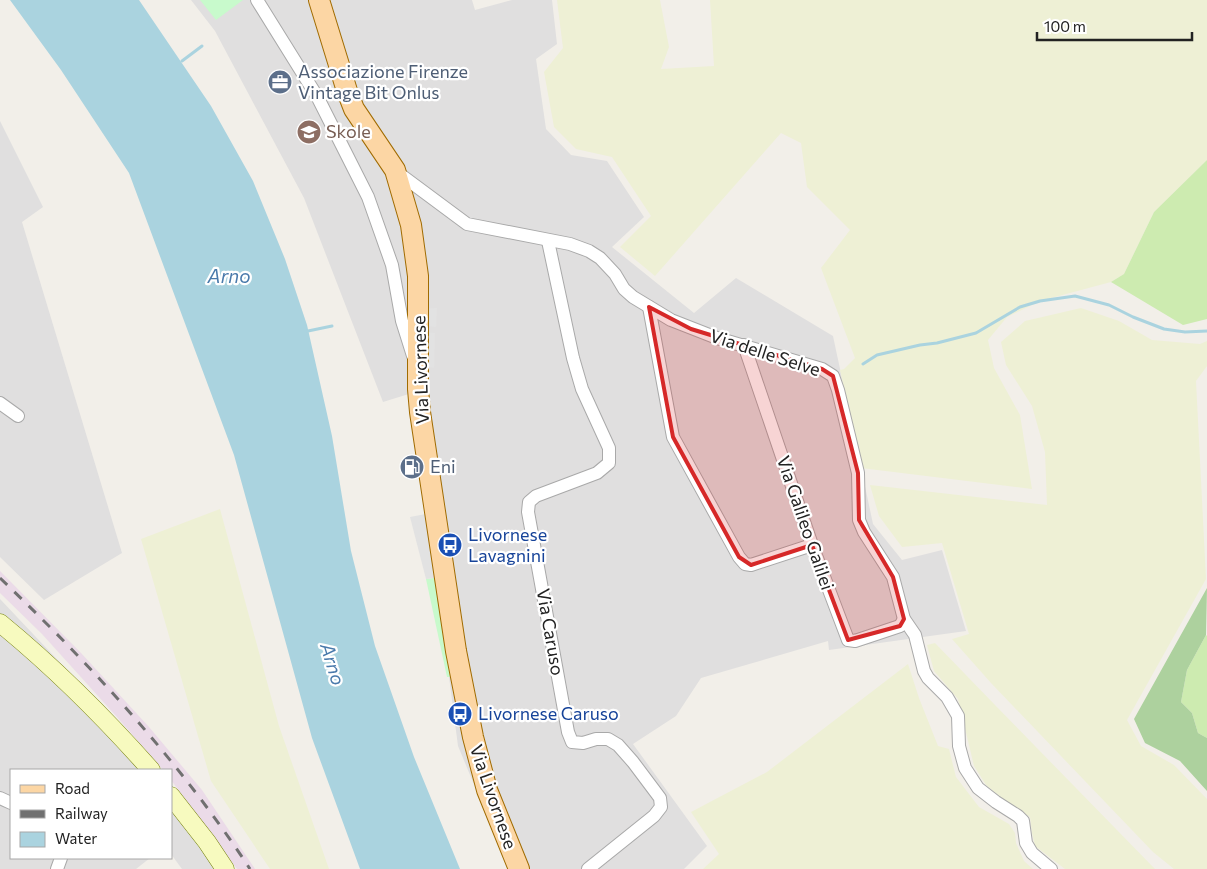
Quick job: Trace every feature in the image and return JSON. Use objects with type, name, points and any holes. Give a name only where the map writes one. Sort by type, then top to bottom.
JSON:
[{"type":"main road","name":"Via Livornese","points":[[319,0],[343,81],[354,109],[395,170],[411,225],[418,276],[418,389],[420,412],[456,651],[473,737],[487,790],[519,869]]},
{"type":"street","points":[[257,0],[318,98],[368,197],[392,266],[402,321],[419,373]]},
{"type":"street","name":"Via delle Selve","points":[[395,170],[466,224],[570,244],[589,251],[600,258],[615,274],[624,289],[633,297],[671,320],[690,328],[822,369],[833,376],[858,473],[859,520],[864,532],[893,577],[904,620],[915,635],[924,671],[928,678],[947,697],[958,716],[959,746],[966,768],[973,781],[991,799],[1023,821],[1026,843],[1032,853],[1051,869]]},
{"type":"street","name":"Via Caruso","points":[[548,241],[582,389],[609,448],[609,463],[597,473],[536,496],[529,502],[528,512],[568,732],[572,742],[584,743],[596,738],[608,739],[618,745],[660,798],[661,807],[654,816],[588,869]]},
{"type":"street","points":[[649,307],[672,437],[739,557],[745,564],[751,565],[812,545]]},
{"type":"street","name":"Via Galileo Galilei","points":[[744,345],[812,545],[848,640],[855,641],[900,626],[904,620]]},
{"type":"street","points":[[0,403],[18,416]]},
{"type":"street","points":[[0,623],[41,657],[112,725],[150,769]]},
{"type":"street","points":[[172,797],[207,842],[225,869]]},
{"type":"highlighted area","points":[[649,307],[691,329],[822,369],[833,376],[858,473],[859,520],[893,577],[904,619],[900,626],[848,640],[812,545],[751,565],[739,557],[673,437]]},
{"type":"shaded area","points":[[191,0],[472,0],[475,10],[512,0],[552,0],[557,44],[536,59],[546,129],[571,155],[607,161],[644,217],[612,247],[694,313],[736,278],[833,336],[873,524],[902,560],[942,550],[966,631],[829,650],[828,641],[701,678],[676,716],[633,744],[707,846],[684,869],[509,869],[458,746],[412,393],[383,402],[304,198],[215,31]]},
{"type":"shaded area","points":[[0,121],[43,207],[22,222],[122,553],[44,600],[0,557]]},
{"type":"shaded area","points":[[437,308],[436,327],[419,325],[419,309]]},
{"type":"shaded area","points":[[419,332],[435,333],[434,368],[419,366]]},
{"type":"shaded area","points":[[431,513],[441,577],[426,579],[410,517]]},
{"type":"shaded area","points":[[0,571],[81,653],[149,727],[202,790],[255,869],[237,869],[172,781],[172,769],[162,769],[42,634],[0,593]]},
{"type":"shaded area","points":[[0,599],[117,723],[156,769],[10,769],[10,859],[149,859],[136,869],[0,869]]},
{"type":"shaded area","points":[[172,789],[231,869],[182,869],[172,855]]},
{"type":"green space","points":[[200,0],[243,0],[216,20]]},
{"type":"green space","points":[[557,0],[660,0],[669,47],[661,69],[714,66],[710,0],[1207,0],[1207,160],[1154,212],[1124,274],[1111,282],[1040,301],[1007,317],[988,340],[994,368],[1020,415],[1032,489],[861,468],[840,370],[844,369],[855,358],[821,268],[850,230],[807,187],[801,143],[781,133],[655,276],[620,247],[651,216],[612,157],[576,149],[554,127],[544,72],[563,48]]},
{"type":"green space","points":[[1207,160],[1207,319],[1183,325],[1111,282],[1124,274],[1154,212]]},
{"type":"green space","points":[[1081,308],[1119,321],[1152,340],[1200,344],[1207,341],[1207,366],[1196,381],[1206,579],[1127,720],[1141,746],[1174,765],[1207,799],[1207,869],[1174,869],[1153,852],[991,683],[952,639],[969,634],[942,543],[902,547],[879,516],[870,485],[1047,505],[1045,452],[1032,406],[1006,365],[1001,342],[1025,321]]},
{"type":"green space","points":[[220,509],[279,726],[329,869],[270,869],[211,781],[141,539]]},
{"type":"green space","points":[[441,577],[455,677],[447,677],[426,579]]},
{"type":"green space","points":[[1207,588],[1206,635],[1187,670],[1181,702],[1192,713],[1198,733],[1207,738],[1207,791],[1180,761],[1145,743],[1134,719]]},
{"type":"green space","points":[[1206,635],[1207,738],[1198,733],[1192,713],[1181,702],[1187,670]]},
{"type":"green space","points":[[935,643],[1155,869],[1065,869],[1035,846],[1030,817],[1010,805],[986,785],[974,766],[958,699],[934,671],[927,645]]},
{"type":"green space","points":[[908,664],[938,746],[949,749],[956,777],[979,807],[1009,824],[1015,833],[1016,843],[1024,861],[1033,869],[703,869],[719,854],[691,812],[767,772]]},
{"type":"water","name":"Arno","points":[[10,0],[139,0],[211,106],[253,181],[285,259],[307,325],[332,436],[351,551],[375,646],[414,757],[460,869],[360,869],[312,738],[234,455],[129,173],[61,70]]},
{"type":"waterway","points":[[182,61],[202,46]]},
{"type":"waterway","points":[[863,364],[877,355],[976,333],[1020,307],[1040,301],[1075,296],[1109,305],[1164,329],[1185,332],[1207,331]]},
{"type":"waterway","points":[[308,331],[332,326]]},
{"type":"railway","points":[[0,578],[68,646],[133,716],[194,791],[250,869]]},
{"type":"place","name":"Associazione Firenze Vintage Bit Onlus","points":[[280,82]]},
{"type":"place","name":"Skole","points":[[309,132]]},
{"type":"place","name":"Eni","points":[[412,467]]},
{"type":"place","name":"Livornese Lavagnini","points":[[450,545]]},
{"type":"place","name":"Livornese Caruso","points":[[460,714]]}]
